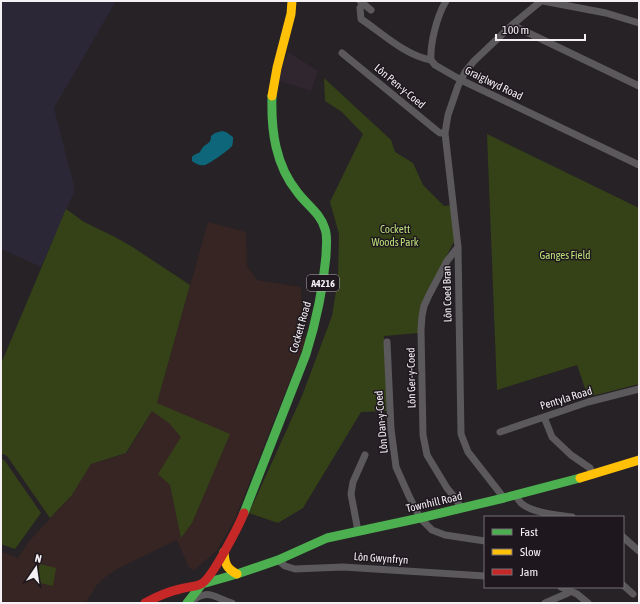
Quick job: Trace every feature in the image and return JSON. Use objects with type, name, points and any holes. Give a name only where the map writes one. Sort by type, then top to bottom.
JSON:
[{"type":"main road","name":"Cockett Road","points":[[188,603],[211,573],[224,552],[247,507],[306,354],[313,332],[324,279],[327,235],[325,226],[289,180],[281,165],[273,131],[272,102],[274,83],[280,55],[291,18],[292,1]]},
{"type":"main road","name":"Townhill Road","points":[[177,589],[202,584],[237,574],[278,560],[327,538],[516,495],[593,475],[639,460]]},
{"type":"main road","points":[[224,552],[226,566],[230,571],[237,574]]},
{"type":"main road","points":[[145,603],[157,596],[177,589],[211,573]]},
{"type":"street","points":[[431,60],[432,42],[446,1]]},
{"type":"street","points":[[542,1],[606,13],[639,23]]},
{"type":"street","name":"Lôn Coed Bran","points":[[504,498],[468,452],[461,434],[458,246],[445,134],[451,103],[465,72],[474,61],[512,25],[542,1]]},
{"type":"street","name":"Graiglwyd Road","points":[[371,10],[361,2],[361,19],[409,53],[423,59],[431,60],[435,65],[461,80],[639,165]]},
{"type":"street","points":[[512,25],[639,86]]},
{"type":"street","name":"Lôn Pen-y-Coed","points":[[342,53],[436,130],[445,134]]},
{"type":"street","name":"Lôn Ger-y-Coed","points":[[458,246],[447,261],[428,295],[422,316],[421,345],[423,435],[427,455],[461,508]]},
{"type":"street","name":"Lôn Dan-y-Coed","points":[[387,342],[390,429],[396,467],[420,518]]},
{"type":"street","name":"Pentyla Road","points":[[500,432],[588,402],[639,389]]},
{"type":"street","points":[[544,416],[552,437],[571,455],[590,468],[593,475]]},
{"type":"street","points":[[358,531],[351,494],[353,482],[365,455]]},
{"type":"street","points":[[516,495],[520,502],[527,507],[547,514],[564,516]]},
{"type":"street","points":[[420,518],[432,530],[445,535],[484,541]]},
{"type":"street","points":[[624,538],[639,551]]},
{"type":"street","name":"Lôn Gwynfryn","points":[[278,560],[285,566],[295,569],[343,567],[484,576]]},
{"type":"street","points":[[624,586],[633,594]]},
{"type":"street","points":[[563,588],[577,594],[588,603]]},
{"type":"street","points":[[545,603],[568,593],[569,591]]},
{"type":"street","points":[[188,603],[204,594],[214,595],[232,603]]},
{"type":"shaded area","points":[[1,1],[116,1],[54,108],[75,190],[41,267],[1,249]]},
{"type":"shaded area","points":[[288,52],[318,71],[311,91],[277,80]]},
{"type":"shaded area","points":[[208,222],[246,232],[247,266],[257,280],[301,287],[302,308],[296,334],[307,338],[234,521],[217,550],[194,570],[189,568],[177,540],[119,568],[103,579],[96,586],[86,603],[1,603],[1,551],[18,558],[29,541],[72,495],[91,464],[127,453],[157,403]]},
{"type":"green space","name":"Cockett Woods Park","points":[[324,78],[391,140],[395,152],[413,163],[423,185],[444,206],[452,205],[454,242],[428,290],[418,333],[384,336],[387,411],[361,412],[303,508],[278,523],[249,513],[302,396],[332,316],[338,279],[339,234],[330,202],[363,134],[342,112],[325,101]]},
{"type":"green space","name":"Ganges Field","points":[[487,134],[639,208],[639,384],[588,397],[577,365],[497,390]]},
{"type":"green space","points":[[66,209],[84,222],[131,246],[190,285],[157,403],[230,434],[192,523],[181,538],[170,485],[158,474],[181,437],[169,423],[152,411],[126,453],[91,464],[72,495],[50,518],[7,456],[1,453],[1,364]]},
{"type":"green space","points":[[1,458],[5,461],[41,513],[15,549],[1,544]]},
{"type":"green space","points":[[40,564],[56,568],[53,586],[36,582]]},
{"type":"water","points":[[222,131],[233,137],[230,148],[215,160],[205,165],[192,161],[192,157],[200,152],[209,142],[211,136]]},
{"type":"traffic: fast","points":[[244,513],[306,354],[319,306],[327,242],[323,224],[317,214],[290,182],[279,159],[272,122],[272,96]]},
{"type":"traffic: fast","points":[[187,603],[202,584],[278,560],[327,538],[420,518],[580,478]]},
{"type":"traffic: slow","points":[[272,96],[277,68],[291,14],[292,1]]},
{"type":"traffic: slow","points":[[580,478],[639,460]]},
{"type":"traffic: slow","points":[[224,552],[227,565],[230,570],[237,574]]},
{"type":"traffic: jam","points":[[145,603],[182,588],[199,585],[206,580],[225,551],[244,513]]}]
